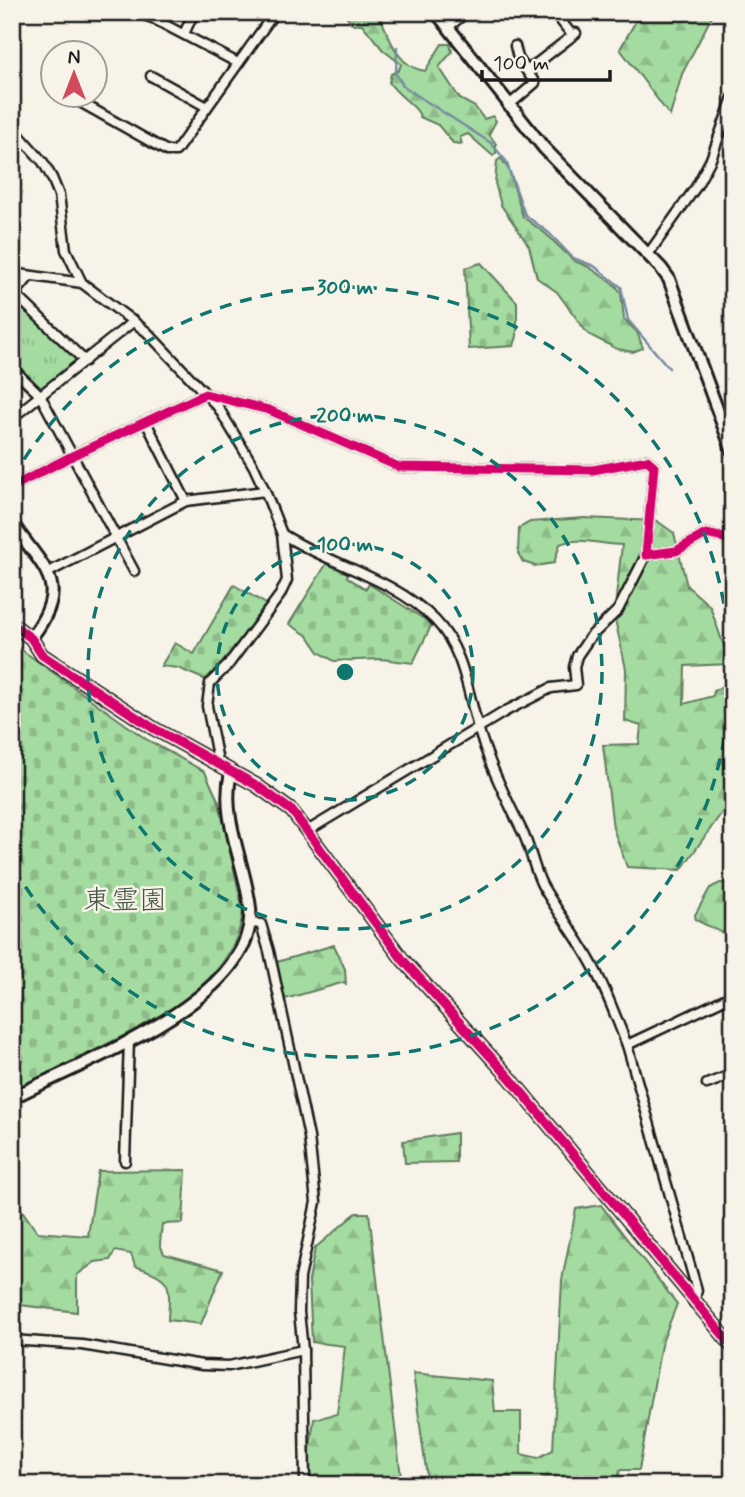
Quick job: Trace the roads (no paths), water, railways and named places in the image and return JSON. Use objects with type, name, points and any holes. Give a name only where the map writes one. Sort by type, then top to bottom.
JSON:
[{"type":"street","points":[[136,12],[238,63]]},
{"type":"street","points":[[184,34],[194,12]]},
{"type":"street","points":[[91,108],[172,152],[179,149],[275,12]]},
{"type":"street","points":[[436,12],[544,148],[649,253],[669,279],[729,429],[733,452]]},
{"type":"street","points":[[448,27],[467,12]]},
{"type":"street","points":[[527,71],[574,34],[554,12]]},
{"type":"street","points":[[508,106],[534,86],[534,80],[518,58],[514,46]]},
{"type":"street","points":[[151,76],[207,107]]},
{"type":"street","points":[[649,253],[696,187],[711,159],[733,97]]},
{"type":"street","points":[[12,127],[43,162],[52,178],[59,195],[66,250],[82,283],[134,321],[205,394],[231,427],[265,491],[282,534],[286,580],[280,595],[228,665],[210,682],[207,706],[219,766]]},
{"type":"street","points":[[12,273],[82,283]]},
{"type":"street","points":[[29,276],[14,296],[85,361]]},
{"type":"street","points":[[12,418],[134,321]]},
{"type":"street","points":[[12,368],[40,396],[134,571]]},
{"type":"street","points":[[12,487],[205,394],[269,410],[399,467],[593,470],[647,460],[654,466],[646,555],[618,611],[590,637],[577,656],[574,667],[576,685],[544,691],[309,830]]},
{"type":"street","points":[[146,422],[186,501]]},
{"type":"street","points":[[47,573],[186,501],[265,491]]},
{"type":"street","points":[[12,523],[47,573],[54,596],[51,608],[31,638]]},
{"type":"street","points":[[282,534],[298,544],[372,576],[403,595],[434,619],[449,638],[464,671],[478,729],[535,869],[599,976],[627,1045],[697,1290],[694,1303]]},
{"type":"street","points":[[646,555],[676,551],[706,534],[733,540]]},
{"type":"street","points":[[12,624],[31,638],[42,655],[153,728],[271,794],[309,830],[403,960],[510,1078],[733,1347]]},
{"type":"street","points":[[12,1098],[179,1013],[204,994],[235,960],[250,923],[247,890],[228,813],[231,772]]},
{"type":"street","points":[[250,923],[261,924],[269,951],[309,1137],[316,1202],[300,1278],[305,1485]]},
{"type":"street","points":[[627,1045],[733,995]]},
{"type":"street","points":[[125,1161],[129,1040]]},
{"type":"street","points":[[707,1084],[733,1074]]},
{"type":"street","points":[[12,1339],[82,1345],[189,1363],[229,1366],[303,1350]]},
{"type":"waterway","points":[[397,47],[396,74],[404,87],[491,143],[506,161],[525,215],[549,233],[573,258],[594,266],[621,287],[628,320],[669,368]]},
{"type":"park label","name":"東霊園","points":[[125,899]]}]
